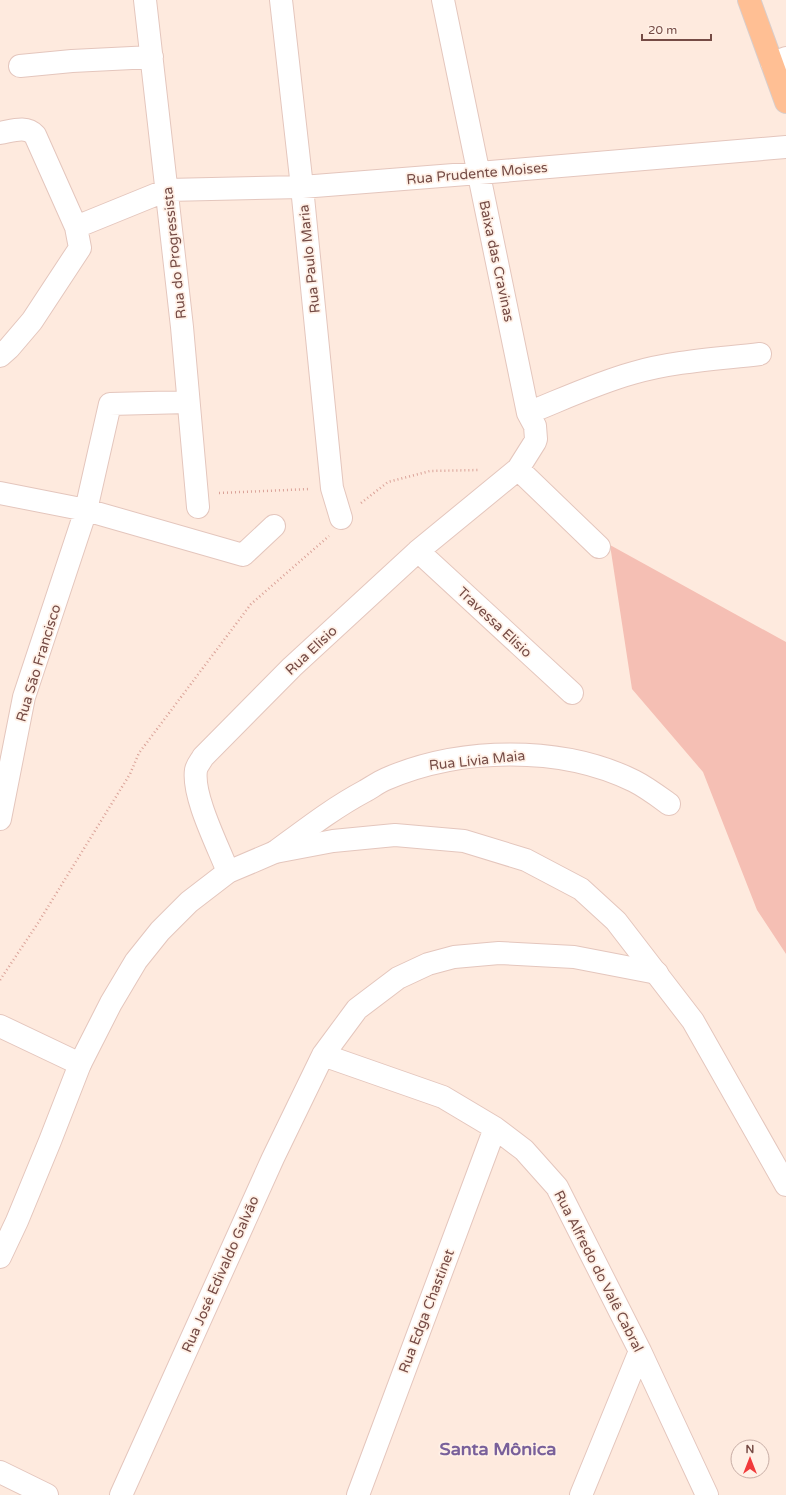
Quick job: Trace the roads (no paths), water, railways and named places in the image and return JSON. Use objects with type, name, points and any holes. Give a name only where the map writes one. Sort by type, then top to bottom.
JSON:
[{"type":"main road","points":[[749,0],[779,60],[786,102]]},
{"type":"street","name":"Rua do Progressista","points":[[144,0],[167,190],[197,500]]},
{"type":"street","name":"Rua Paulo Maria","points":[[281,0],[302,187],[332,488],[340,518]]},
{"type":"street","name":"Baixa das Cravinas","points":[[443,0],[528,413],[536,431],[536,439],[526,457]]},
{"type":"street","points":[[20,66],[72,61],[152,57]]},
{"type":"street","points":[[0,133],[24,129],[30,130],[35,135],[76,227],[80,248],[32,321],[9,348],[0,356]]},
{"type":"street","name":"Rua Prudente Moises","points":[[167,190],[302,187],[786,147]]},
{"type":"street","points":[[76,227],[167,190]]},
{"type":"street","points":[[528,413],[596,385],[634,373],[671,364],[760,354]]},
{"type":"street","name":"Rua São Francisco","points":[[0,819],[24,697],[86,510],[110,404],[188,402]]},
{"type":"street","points":[[526,457],[599,547]]},
{"type":"street","name":"Rua Elisio","points":[[228,872],[199,799],[195,784],[196,768],[203,757],[292,667],[418,551],[526,457]]},
{"type":"street","points":[[0,493],[86,510],[243,555],[274,526]]},
{"type":"street","name":"Travessa Elisio","points":[[418,551],[572,693]]},
{"type":"street","name":"Rua Lívia Maia","points":[[275,852],[341,804],[385,779],[424,765],[448,760],[494,755],[533,754],[574,761],[603,768],[634,781],[669,804]]},
{"type":"street","points":[[0,1257],[50,1142],[80,1064],[110,1004],[136,961],[160,931],[189,902],[228,872],[275,852],[333,841],[395,835],[464,841],[526,860],[581,889],[616,921],[693,1021],[786,1185]]},
{"type":"street","name":"Rua José Edivaldo Galvão","points":[[121,1495],[273,1158],[323,1055],[357,1009],[398,978],[428,964],[454,957],[500,954],[574,957],[657,973]]},
{"type":"street","points":[[0,1026],[80,1064]]},
{"type":"street","name":"Rua Alfredo do Valê Cabral","points":[[323,1055],[443,1097],[495,1128],[524,1150],[557,1187],[640,1351],[707,1495]]},
{"type":"street","name":"Rua Edga Chastinet","points":[[358,1495],[495,1128]]},
{"type":"street","points":[[581,1495],[640,1351]]},
{"type":"street","points":[[0,1472],[47,1495]]},
{"type":"district","name":"Santa Mônica","points":[[498,1449]]}]
